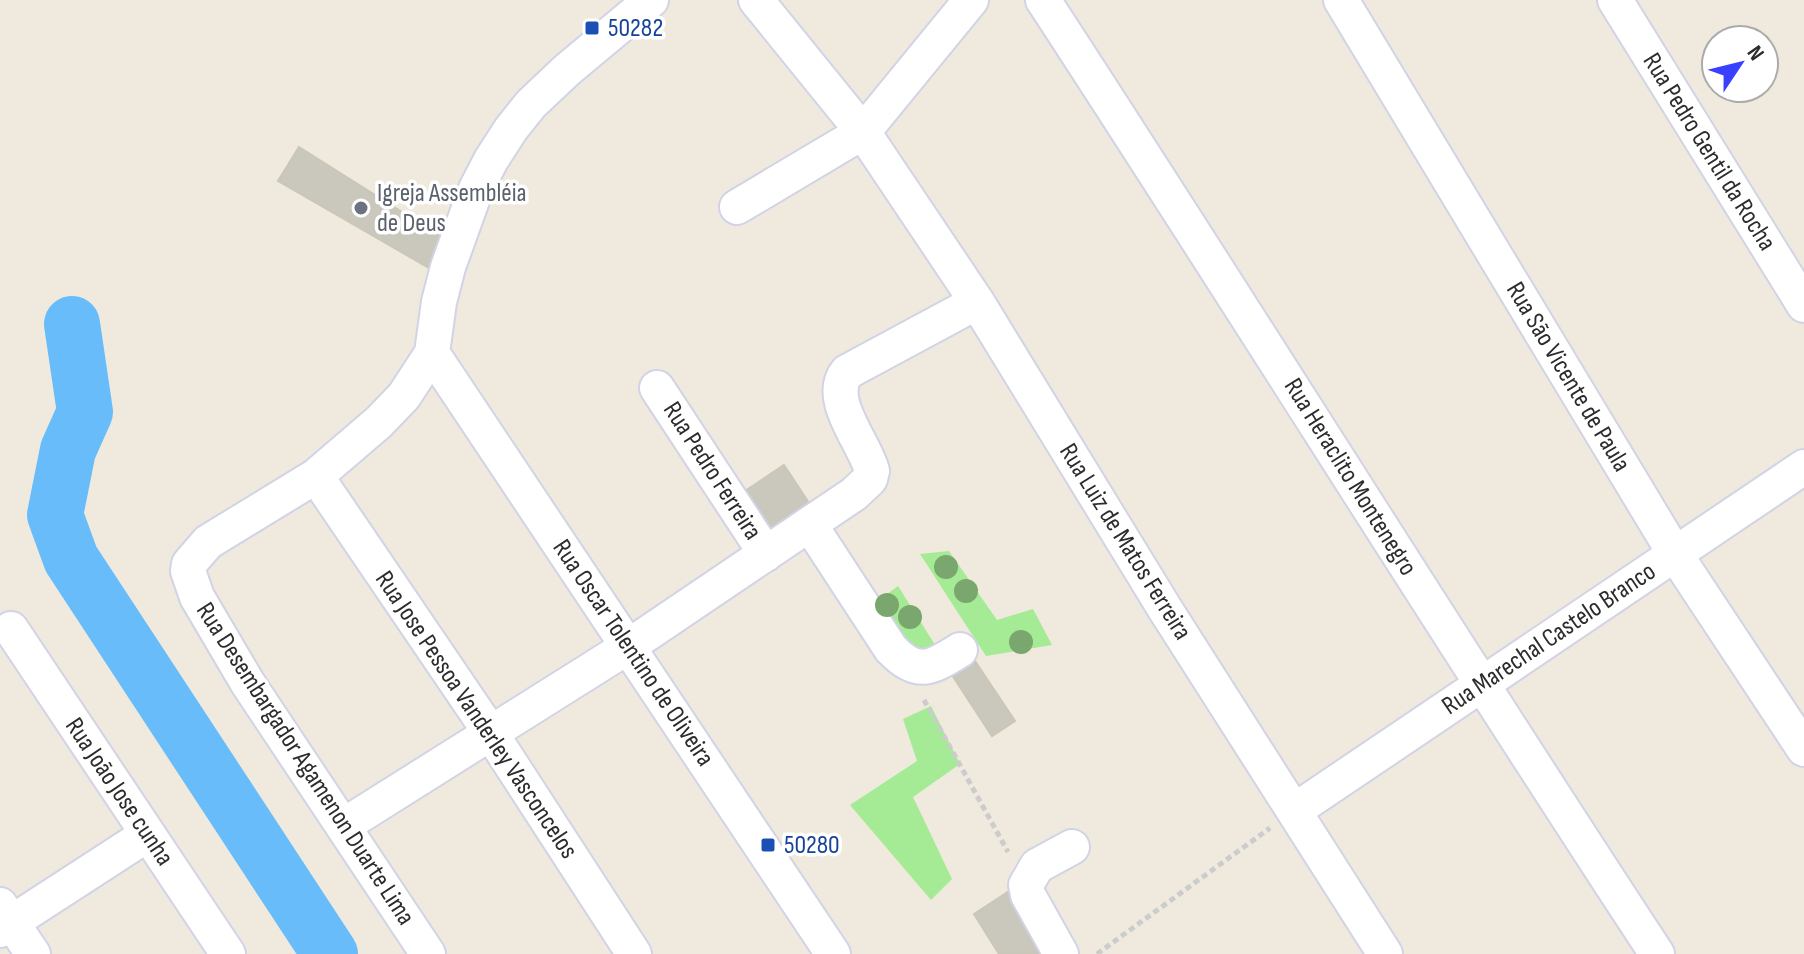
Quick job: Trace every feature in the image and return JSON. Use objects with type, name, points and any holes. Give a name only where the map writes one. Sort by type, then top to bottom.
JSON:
[{"type":"street","points":[[316,476],[379,422],[418,378],[432,353],[439,302],[448,267],[476,189],[511,129],[531,104],[567,70],[651,0]]},
{"type":"street","name":"Rua Luiz de Matos Ferreira","points":[[756,0],[863,132],[977,302],[1165,609],[1385,954]]},
{"type":"street","points":[[737,207],[863,132],[971,0]]},
{"type":"street","name":"Rua Heraclito Montenegro","points":[[1043,0],[1207,251],[1481,686],[1657,954]]},
{"type":"street","name":"Rua São Vicente de Paula","points":[[1341,0],[1675,554],[1804,749]]},
{"type":"street","name":"Rua Pedro Gentil da Rocha","points":[[1615,0],[1804,305]]},
{"type":"street","points":[[343,826],[629,646],[854,494],[870,479],[872,471],[839,395],[842,378],[847,372],[977,302]]},
{"type":"street","name":"Rua Oscar Tolentino de Oliveira","points":[[432,353],[833,954]]},
{"type":"street","name":"Rua Pedro Ferreira","points":[[657,388],[766,554]]},
{"type":"street","name":"Rua Marechal Castelo Branco","points":[[1294,811],[1804,467]]},
{"type":"street","name":"Rua Desembargador Agamenon Duarte Lima","points":[[316,476],[208,542],[196,555],[188,571],[197,597],[247,682],[428,954]]},
{"type":"street","name":"Rua Jose Pessoa Vanderley Vasconcelos","points":[[316,476],[490,732],[634,954]]},
{"type":"street","points":[[810,525],[891,649],[903,661],[911,666],[930,667],[960,650]]},
{"type":"street","name":"Rua João Jose cunha","points":[[11,629],[228,954]]},
{"type":"street","points":[[33,954],[4,919],[148,834]]},
{"type":"street","points":[[1061,954],[1028,895],[1026,885],[1037,866],[1072,847]]},
{"type":"path","points":[[903,661],[1026,885]]},
{"type":"path","points":[[1097,954],[1294,811]]},
{"type":"green space","points":[[949,551],[997,620],[1033,609],[1052,645],[986,656],[920,554]]},
{"type":"green space","points":[[898,586],[937,648],[904,657],[871,606]]},
{"type":"green space","points":[[931,706],[960,764],[913,797],[952,879],[931,900],[850,805],[917,761],[903,719]]},
{"type":"building","name":"Igreja Assembléia de Deus","points":[[299,147],[440,236],[429,268],[278,181]]},
{"type":"building","points":[[784,465],[813,509],[774,534],[745,491]]},
{"type":"building","points":[[971,655],[1015,721],[992,736],[950,672]]},
{"type":"building","points":[[1011,890],[1051,954],[999,954],[974,914]]},
{"type":"waterway","points":[[72,324],[85,412],[68,450],[55,515],[71,559],[330,954]]},
{"type":"place","name":"50282","points":[[592,28]]},
{"type":"place","name":"Igreja Assembléia de Deus","points":[[361,208]]},
{"type":"place","name":"50280","points":[[768,845]]}]
